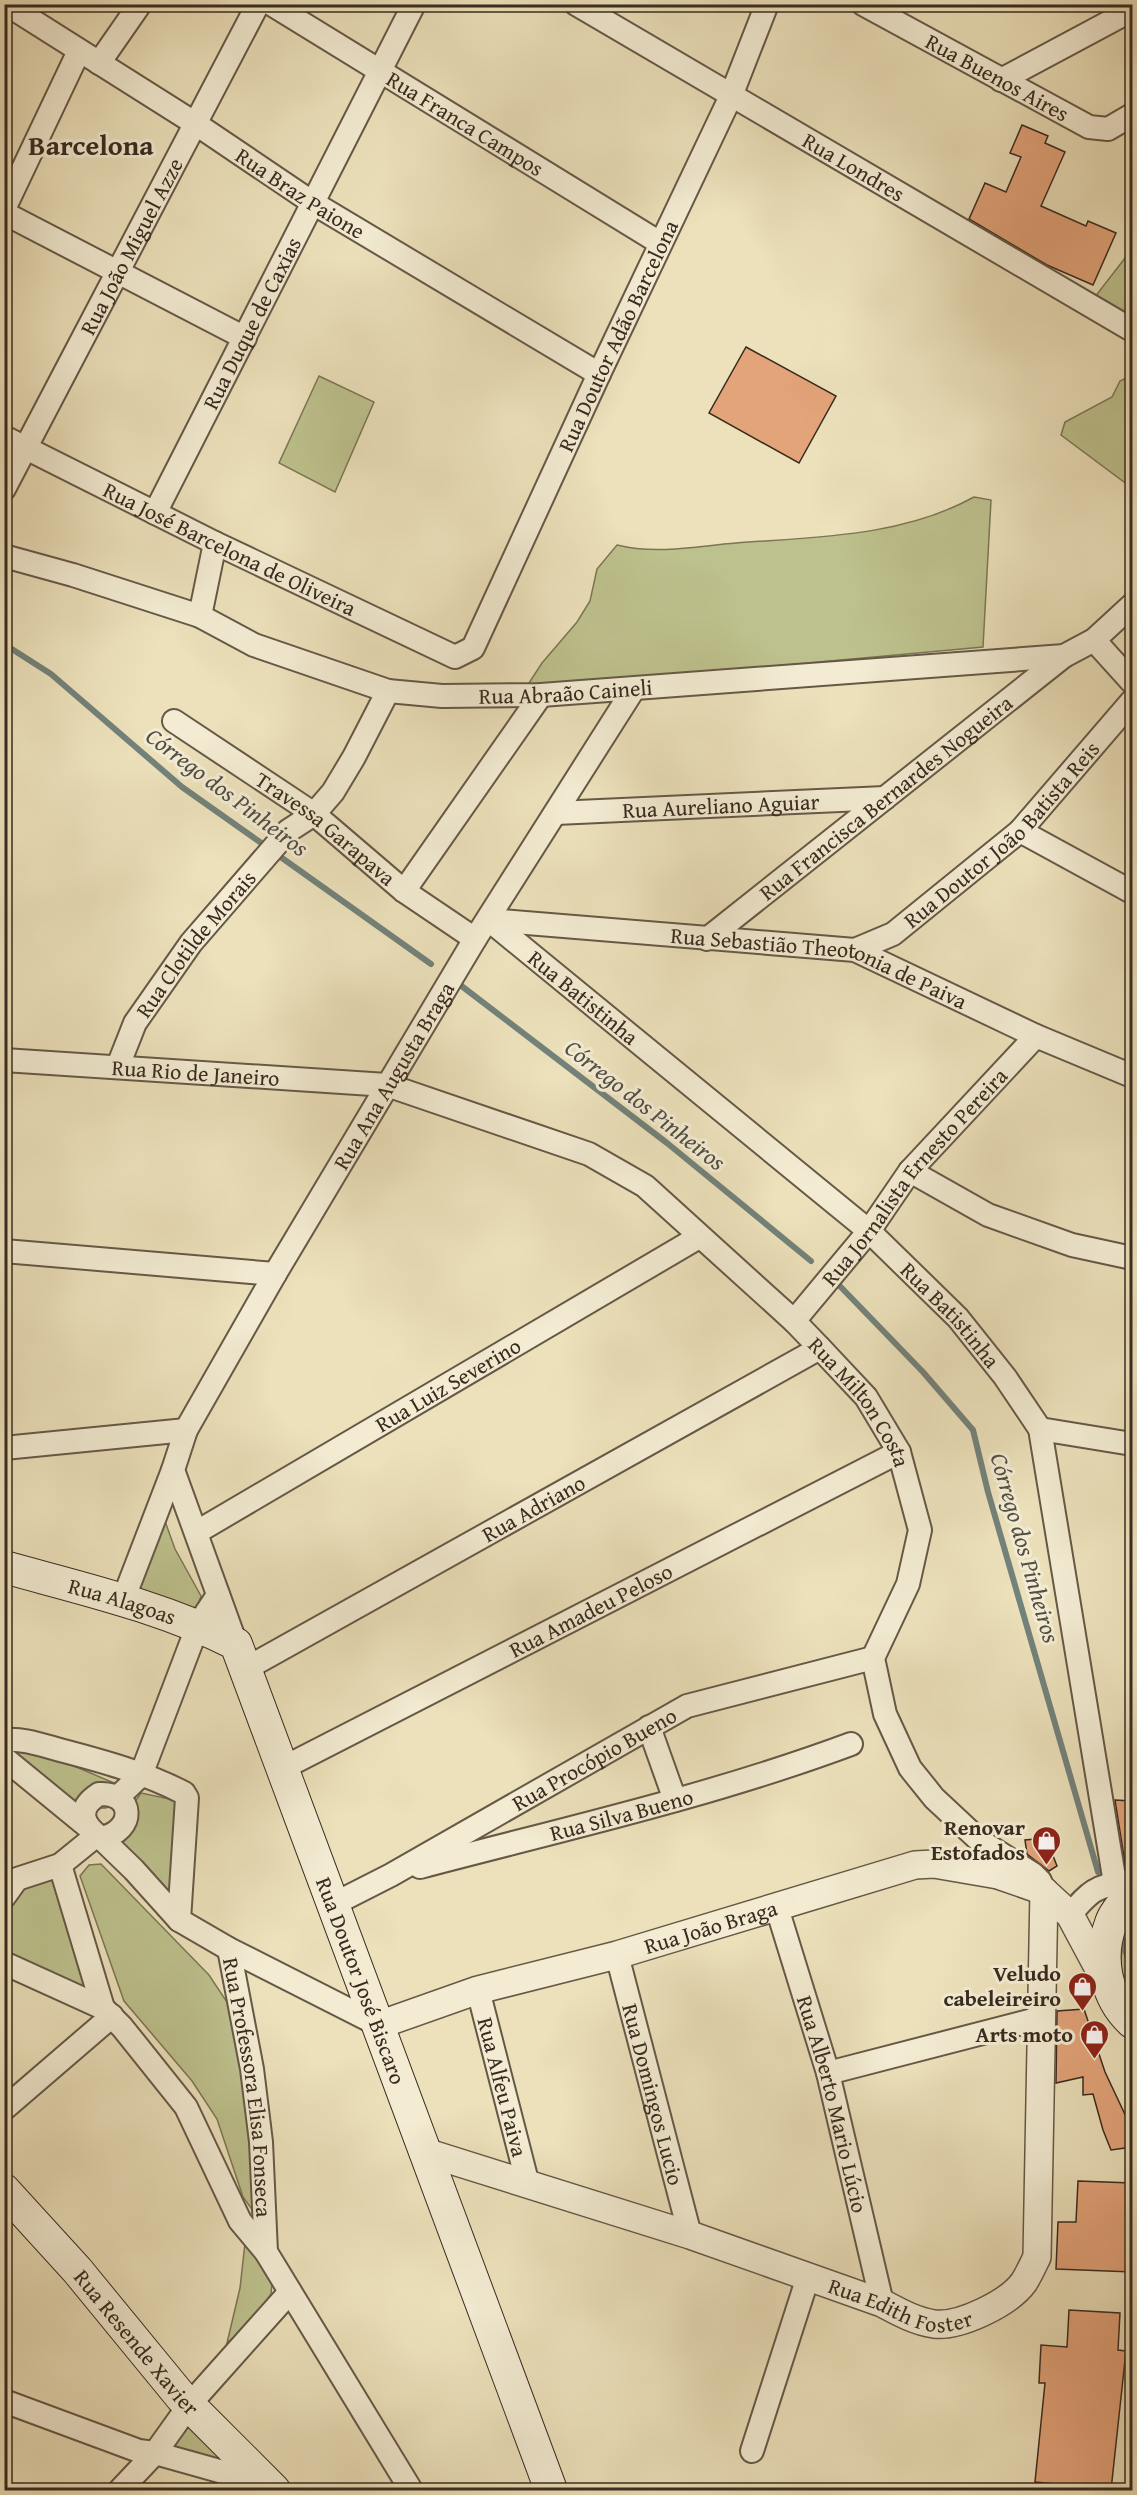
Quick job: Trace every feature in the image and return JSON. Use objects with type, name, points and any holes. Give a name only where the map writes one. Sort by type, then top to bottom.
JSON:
[{"type":"main road","name":"Rua Alagoas","points":[[4,1567],[123,1600],[198,1625],[241,1656]]},
{"type":"main road","name":"Rua Doutor José Biscaro","points":[[241,1656],[281,1769],[334,1904],[551,2490]]},
{"type":"main road","points":[[1127,1886],[1111,1922],[1103,1953],[1108,1986],[1130,2026]]},
{"type":"main road","name":"Rua Resende Xavier","points":[[4,2190],[77,2270],[182,2398],[271,2487]]},
{"type":"street","name":"Rua Braz Paione","points":[[6,4],[195,124],[313,203],[599,374]]},
{"type":"street","points":[[99,63],[140,4]]},
{"type":"street","name":"Rua João Miguel Azze","points":[[4,489],[258,4]]},
{"type":"street","name":"Rua Franca Campos","points":[[271,4],[660,243]]},
{"type":"street","name":"Rua Duque de Caxias","points":[[155,513],[414,4]]},
{"type":"street","name":"Rua Londres","points":[[576,4],[1132,330]]},
{"type":"street","name":"Rua Doutor Adão Barcelona","points":[[455,657],[473,648],[660,243],[731,96],[767,4]]},
{"type":"street","name":"Rua Buenos Aires","points":[[863,4],[1095,129],[1108,129],[1132,115]]},
{"type":"street","points":[[1001,80],[1132,10]]},
{"type":"street","points":[[4,208],[79,51]]},
{"type":"street","points":[[4,213],[245,338]]},
{"type":"street","name":"Rua José Barcelona de Oliveira","points":[[4,437],[215,543],[455,657]]},
{"type":"street","points":[[200,616],[215,543]]},
{"type":"street","name":"Rua Abraão Caineli","points":[[4,556],[73,575],[200,616],[254,645],[388,691],[442,696],[541,695],[633,690],[1064,656],[1094,640],[1132,605]]},
{"type":"street","points":[[1094,640],[1132,682]]},
{"type":"street","name":"Rua Francisca Bernardes Nogueira","points":[[707,939],[1064,656]]},
{"type":"street","name":"Rua Ana Augusta Braga","points":[[123,1600],[186,1430],[275,1274],[475,939],[633,690]]},
{"type":"street","name":"Rua Clotilde Morais","points":[[118,1066],[135,1023],[191,943],[288,831],[310,816],[333,792],[388,691]]},
{"type":"street","points":[[404,891],[541,695]]},
{"type":"street","name":"Rua Doutor João Batista Reis","points":[[855,950],[892,934],[1020,831],[1132,701]]},
{"type":"street","name":"Travessa Garapava","points":[[174,721],[310,816],[404,891],[475,939]]},
{"type":"street","name":"Rua Aureliano Aguiar","points":[[556,813],[885,798]]},
{"type":"street","points":[[1020,831],[1132,892]]},
{"type":"street","name":"Rua Sebastião Theotonia de Paiva","points":[[489,920],[855,950],[1036,1036],[1132,1076]]},
{"type":"street","name":"Rua Batistinha","points":[[489,920],[869,1231],[958,1318],[1005,1377],[1040,1429],[1127,1886]]},
{"type":"street","name":"Rua Jornalista Ernesto Pereira","points":[[794,1321],[869,1231],[910,1170],[1036,1036]]},
{"type":"street","name":"Rua Rio de Janeiro","points":[[4,1060],[387,1085]]},
{"type":"street","name":"Rua Milton Costa","points":[[387,1085],[589,1154],[645,1186],[794,1321],[866,1396],[899,1452],[920,1530],[908,1584],[873,1658]]},
{"type":"street","points":[[910,1170],[988,1215],[1072,1245],[1132,1258]]},
{"type":"street","name":"Rua Luiz Severino","points":[[197,1532],[699,1237]]},
{"type":"street","points":[[4,1251],[275,1274]]},
{"type":"street","name":"Rua Adriano","points":[[241,1656],[820,1348]]},
{"type":"street","points":[[1040,1429],[1132,1444]]},
{"type":"street","points":[[4,1448],[186,1430]]},
{"type":"street","name":"Rua Amadeu Peloso","points":[[281,1769],[899,1452]]},
{"type":"street","name":"Rua Doutor José Biscaro","points":[[173,1470],[241,1656]]},
{"type":"street","points":[[118,1797],[141,1774],[198,1625],[218,1595]]},
{"type":"street","points":[[873,1658],[885,1714],[910,1768],[934,1798],[979,1840],[1033,1874],[1040,1881],[1044,1891],[1070,1915],[1108,1986]]},
{"type":"street","name":"Rua Procópio Bueno","points":[[334,1904],[391,1875],[687,1706],[873,1658]]},
{"type":"street","points":[[648,1727],[675,1800]]},
{"type":"street","points":[[4,1740],[21,1740],[141,1774],[184,1792],[187,1798],[179,1920]]},
{"type":"street","name":"Rua Silva Bueno","points":[[391,1875],[675,1800],[808,1760],[851,1744]]},
{"type":"street","name":"Rua Professora Elisa Fonseca","points":[[4,1758],[95,1833],[134,1870],[179,1920],[229,1949],[252,2069],[260,2132],[266,2252]]},
{"type":"street","points":[[4,1897],[17,1879],[60,1865],[95,1833],[120,1831],[126,1823],[127,1813],[118,1797],[99,1794],[90,1799],[85,1807],[84,1817],[95,1833]]},
{"type":"street","name":"Rua João Braga","points":[[379,2025],[478,1990],[617,1955],[915,1865],[934,1864],[998,1875],[1044,1891]]},
{"type":"street","points":[[60,1865],[107,2012],[186,2107],[240,2221],[266,2252],[411,2490]]},
{"type":"street","points":[[1043,1923],[1051,1916],[1070,1915],[1089,1893],[1127,1886]]},
{"type":"street","name":"Rua Edith Foster","points":[[425,2152],[690,2235],[882,2303],[910,2318],[936,2324],[961,2320],[1000,2304],[1024,2283],[1037,2257],[1044,1891]]},
{"type":"street","name":"Rua Alberto Mario Lúcio","points":[[777,1908],[828,2073],[882,2303]]},
{"type":"street","points":[[229,1949],[379,2025]]},
{"type":"street","name":"Rua Domingos Lucio","points":[[617,1955],[690,2235]]},
{"type":"street","points":[[4,1963],[107,2012]]},
{"type":"street","name":"Rua Alfeu Paiva","points":[[478,1990],[528,2185]]},
{"type":"street","points":[[4,2109],[107,2012]]},
{"type":"street","points":[[828,2073],[1041,2018]]},
{"type":"street","points":[[752,2451],[808,2277]]},
{"type":"street","points":[[120,2490],[155,2453],[190,2404],[290,2292]]},
{"type":"street","points":[[4,2401],[139,2451],[155,2453],[271,2487]]},
{"type":"green space","points":[[1132,249],[1132,341],[1084,311]]},
{"type":"green space","points":[[1132,375],[1132,488],[1061,435],[1065,422],[1112,397],[1120,381]]},
{"type":"green space","points":[[319,376],[374,402],[335,492],[279,463]]},
{"type":"green space","points":[[974,497],[991,500],[983,647],[525,689],[542,663],[577,622],[590,601],[597,569],[617,545],[662,550],[858,533],[918,520]]},
{"type":"green space","points":[[161,1510],[175,1549],[201,1596],[195,1614],[140,1597],[141,1577]]},
{"type":"green space","points":[[14,1745],[74,1766],[133,1791],[106,1808],[86,1808],[69,1827],[5,1764]]},
{"type":"green space","points":[[141,1793],[184,1802],[168,1913],[123,1850],[123,1819]]},
{"type":"green space","points":[[101,1864],[209,1975],[229,2005],[247,2080],[259,2219],[243,2197],[217,2119],[192,2081],[124,2001],[80,1876],[89,1865]]},
{"type":"green space","points":[[57,1872],[96,1999],[5,1958],[4,1907],[13,1891]]},
{"type":"green space","points":[[1132,1926],[1132,2006],[1122,1975],[1121,1956],[1126,1937]]},
{"type":"green space","points":[[245,2243],[273,2273],[271,2294],[250,2323],[227,2343],[240,2288]]},
{"type":"green space","points":[[190,2412],[259,2479],[160,2452]]},
{"type":"building","points":[[1022,125],[1048,136],[1045,143],[1065,152],[1041,206],[1086,226],[1088,221],[1116,233],[1093,285],[1047,265],[969,219],[985,183],[1006,192],[1021,157],[1010,153]]},
{"type":"building","points":[[746,347],[836,396],[799,463],[709,413]]},
{"type":"building","points":[[1115,1800],[1132,1801],[1132,1862],[1125,1863]]},
{"type":"building","points":[[1046,1838],[1057,1866],[1049,1871],[1027,1854],[1025,1840]]},
{"type":"building","points":[[1084,2009],[1105,2072],[1129,2123],[1132,2147],[1111,2150],[1093,2094],[1083,2095],[1083,2077],[1056,2083],[1057,2011]]},
{"type":"building","points":[[1078,2181],[1132,2183],[1132,2272],[1056,2269],[1058,2222],[1076,2222]]},
{"type":"building","points":[[1069,2310],[1120,2313],[1118,2350],[1126,2351],[1111,2490],[1054,2490],[1055,2484],[1035,2482],[1045,2383],[1039,2383],[1041,2345],[1067,2347]]},
{"type":"waterway","name":"Córrego dos Pinheiros","points":[[4,644],[51,674],[182,787],[267,847]]},
{"type":"waterway","name":"Córrego dos Pinheiros","points":[[275,853],[431,964]]},
{"type":"waterway","name":"Córrego dos Pinheiros","points":[[455,981],[667,1143],[811,1261]]},
{"type":"waterway","name":"Córrego dos Pinheiros","points":[[834,1280],[923,1372],[973,1430],[988,1492],[1098,1872]]},
{"type":"waterway","name":"Córrego dos Pinheiros","points":[[1120,1934],[1132,1970]]},
{"type":"place","name":"Renovar Estofados","points":[[1046,1866]]},
{"type":"place","name":"Veludo cabeleireiro","points":[[1082,2012]]},
{"type":"place","name":"Arts moto","points":[[1094,2060]]},
{"type":"district","name":"Barcelona","points":[[91,145]]}]
